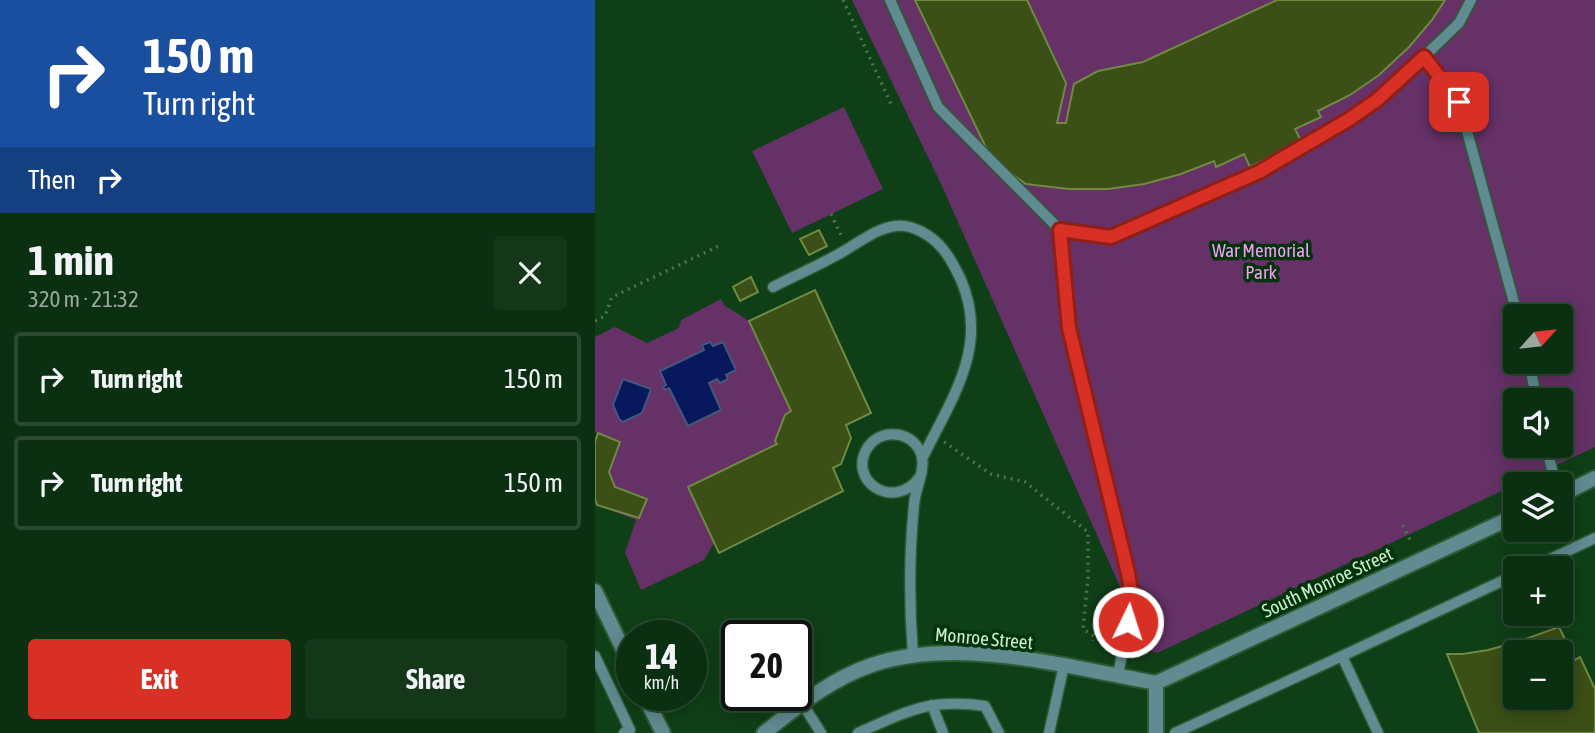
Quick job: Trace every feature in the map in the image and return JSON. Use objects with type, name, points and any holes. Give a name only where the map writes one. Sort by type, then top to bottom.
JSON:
[{"type":"street","points":[[1573,489],[1595,478]]},
{"type":"street","name":"South Monroe Street","points":[[1156,683],[1503,522]]},
{"type":"street","points":[[595,591],[616,635]]},
{"type":"street","name":"Monroe Street","points":[[812,697],[870,665],[913,655],[965,653],[1064,665],[1156,683]]},
{"type":"street","points":[[1156,683],[1156,733]]},
{"type":"street","points":[[652,711],[663,733]]},
{"type":"street","name":"Monroe Street","points":[[764,733],[792,711]]},
{"type":"lane","points":[[890,0],[937,107],[1060,230],[1111,237],[1259,172],[1348,120],[1377,100],[1459,23],[1471,0]]},
{"type":"lane","points":[[1424,57],[1459,102],[1514,304]]},
{"type":"lane","points":[[773,287],[876,231],[898,225],[914,228],[936,240],[952,259],[970,301],[973,334],[963,376],[922,459],[914,502],[909,594],[913,655]]},
{"type":"lane","points":[[1060,230],[1069,328],[1132,597],[1118,676]]},
{"type":"lane","points":[[919,478],[905,492],[885,493],[869,482],[863,463],[870,445],[877,438],[895,434],[905,436],[913,442],[922,459]]},
{"type":"lane","points":[[1557,556],[1595,538]]},
{"type":"lane","points":[[1175,733],[1503,581]]},
{"type":"lane","points":[[595,656],[630,730],[624,733]]},
{"type":"lane","points":[[1342,656],[1378,733]]},
{"type":"lane","points":[[1049,733],[1064,665]]},
{"type":"lane","points":[[858,733],[877,729],[916,707],[955,702],[985,706],[999,733]]},
{"type":"lane","points":[[932,705],[943,733]]},
{"type":"lane","points":[[808,711],[821,733]]},
{"type":"path","points":[[843,0],[893,108]]},
{"type":"path","points":[[831,214],[841,235]]},
{"type":"path","points":[[595,321],[605,316],[612,296],[721,245]]},
{"type":"path","points":[[943,441],[991,474],[1025,482],[1088,532],[1088,577],[1083,629],[1094,636],[1093,641]]},
{"type":"path","points":[[1403,525],[1412,544]]},
{"type":"green space","name":"War Memorial Park","points":[[852,0],[1595,0],[1595,447],[1573,457],[1573,388],[1503,388],[1503,458],[1572,458],[1542,472],[1503,472],[1503,490],[1157,653],[1148,650],[942,186]]},
{"type":"green space","points":[[844,107],[883,189],[792,233],[752,151]]},
{"type":"green space","points":[[721,299],[724,305],[749,321],[791,411],[785,415],[775,441],[777,444],[689,487],[714,543],[704,560],[641,590],[625,553],[636,520],[597,505],[595,499],[595,442],[598,434],[595,432],[595,337],[615,327],[647,343],[679,328],[681,320]]},
{"type":"shaded area","points":[[710,342],[713,346],[723,342],[736,370],[726,375],[728,379],[720,383],[717,379],[709,383],[721,410],[688,426],[669,388],[665,390],[663,387],[666,385],[660,371],[704,350],[702,345]]},
{"type":"shaded area","points":[[623,379],[651,389],[642,413],[623,422],[613,405]]},
{"type":"building","points":[[915,0],[1027,0],[1066,83],[1057,123],[1066,123],[1074,84],[1098,71],[1143,62],[1277,0],[1445,0],[1409,47],[1379,75],[1350,95],[1318,111],[1321,117],[1295,129],[1301,141],[1250,167],[1244,154],[1216,167],[1214,161],[1144,184],[1108,189],[1069,189],[1026,184],[992,160]]},
{"type":"building","points":[[819,230],[827,246],[809,255],[800,239]]},
{"type":"building","points":[[751,277],[758,292],[740,301],[733,287]]},
{"type":"building","points":[[815,290],[871,413],[846,425],[851,438],[841,464],[833,468],[843,491],[719,553],[688,487],[777,444],[775,441],[785,415],[791,411],[749,321]]},
{"type":"building","points":[[598,433],[620,442],[609,472],[615,487],[647,499],[639,518],[597,505],[595,442]]},
{"type":"building","points":[[1559,627],[1565,640],[1523,640]]},
{"type":"building","points":[[1503,646],[1503,710],[1573,710],[1573,656],[1575,660],[1580,657],[1595,689],[1595,733],[1479,733],[1447,654]]},
{"type":"route","points":[[1128,622],[1132,597],[1128,573],[1069,328],[1060,230],[1111,237],[1259,172],[1377,100],[1424,57],[1459,102]]}]
